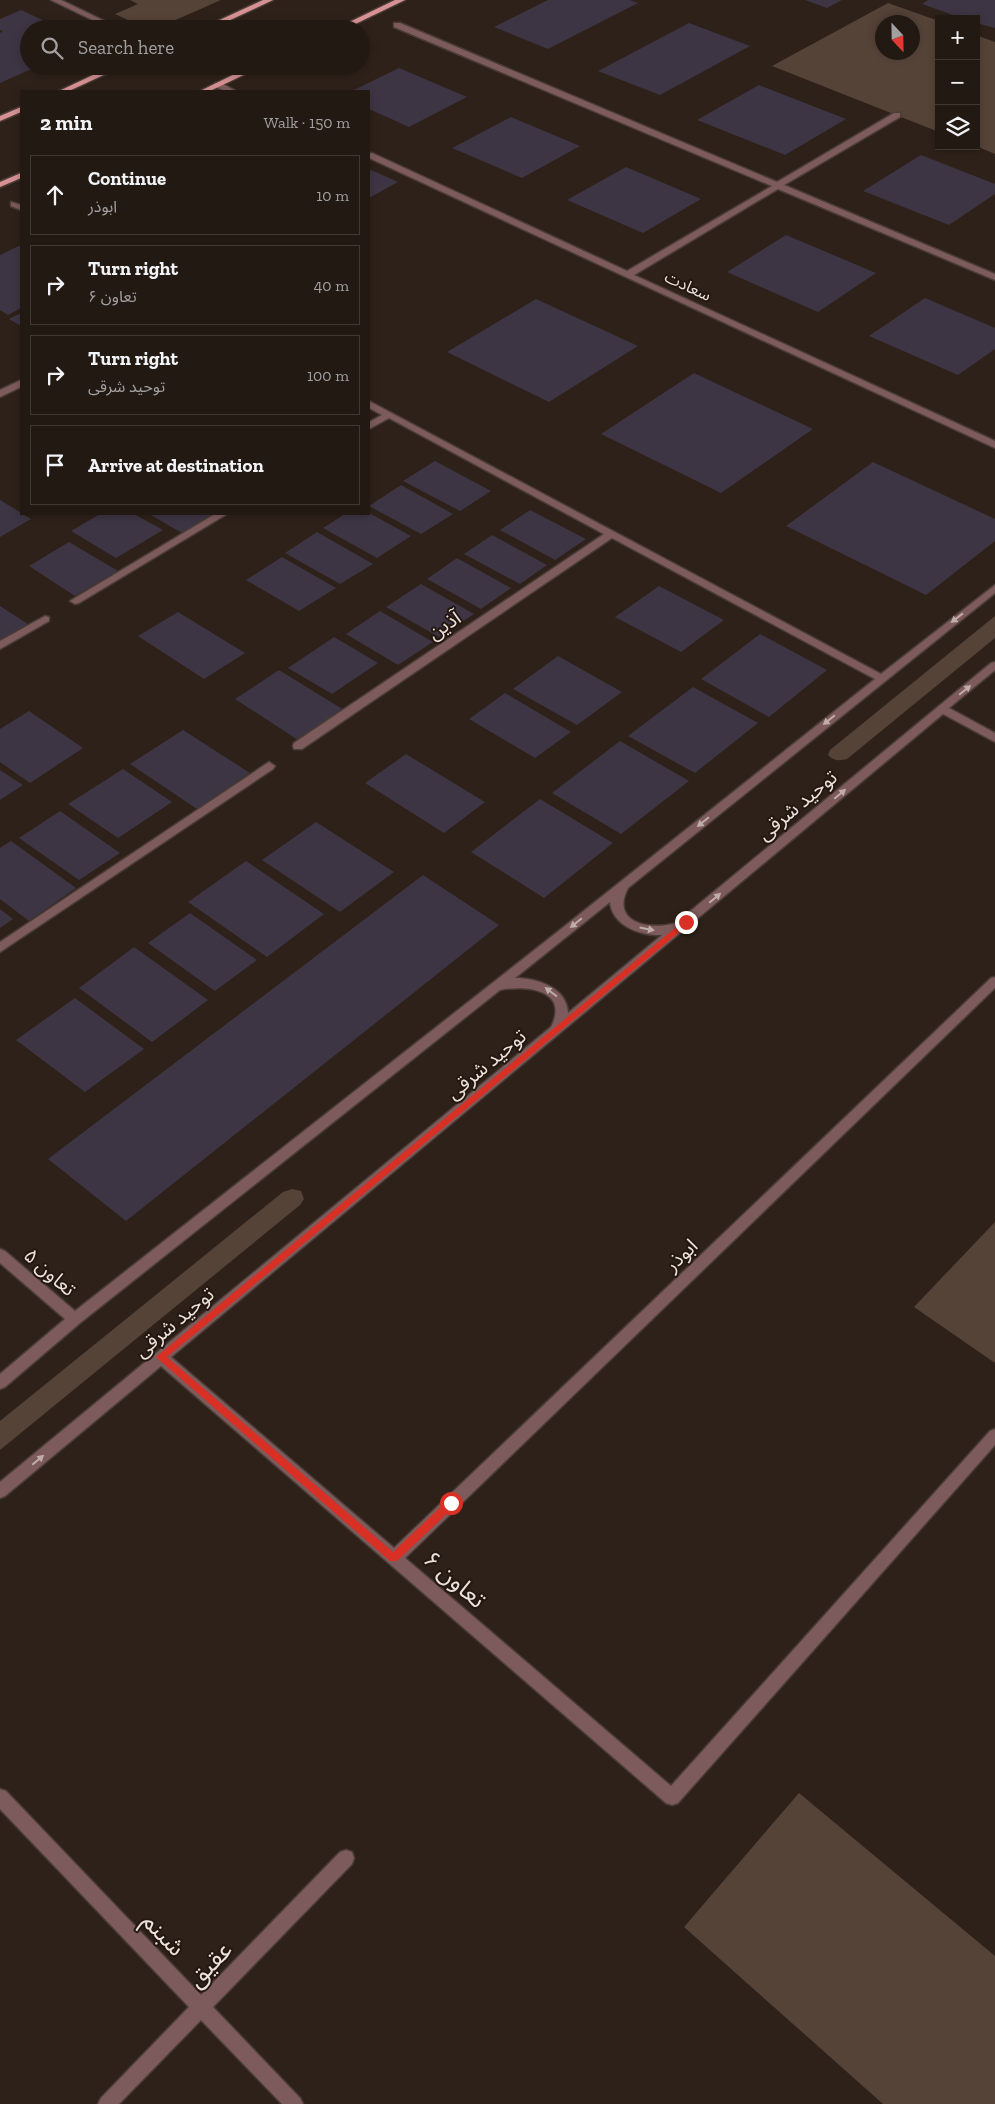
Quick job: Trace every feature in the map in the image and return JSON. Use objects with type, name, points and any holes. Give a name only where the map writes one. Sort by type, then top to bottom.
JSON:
[{"type":"main road","points":[[224,20],[269,0]]},
{"type":"main road","points":[[358,20],[401,0]]},
{"type":"main road","points":[[64,90],[98,75]]},
{"type":"main road","points":[[206,90],[239,75]]},
{"type":"main road","points":[[0,119],[20,109]]},
{"type":"main road","points":[[0,185],[20,175]]},
{"type":"street","points":[[55,0],[98,20]]},
{"type":"street","points":[[397,25],[995,277]]},
{"type":"street","points":[[218,85],[230,90]]},
{"type":"street","points":[[628,275],[897,115]]},
{"type":"street","name":"سعادت","points":[[370,155],[995,445]]},
{"type":"street","points":[[0,394],[20,384]]},
{"type":"street","points":[[370,405],[881,678]]},
{"type":"street","points":[[370,425],[388,415]]},
{"type":"street","points":[[75,601],[220,515]]},
{"type":"street","name":"آذین","points":[[298,746],[611,534]]},
{"type":"street","points":[[0,1383],[75,1319],[491,991],[995,588]]},
{"type":"street","points":[[0,646],[45,619]]},
{"type":"street","name":"توحید شرقی","points":[[0,1491],[995,665]]},
{"type":"street","points":[[942,709],[995,738]]},
{"type":"street","points":[[0,948],[269,766]]},
{"type":"street","points":[[625,884],[617,894],[616,904],[619,915],[630,924],[643,930],[658,932],[674,929],[686,922]]},
{"type":"street","points":[[491,991],[519,981],[536,983],[549,990],[559,999],[563,1010],[561,1022],[553,1033]]},
{"type":"street","name":"ابوذر","points":[[394,1558],[995,981]]},
{"type":"street","name":"تعاون ۵","points":[[0,1255],[75,1319]]},
{"type":"street","name":"تعاون ۶","points":[[161,1357],[672,1798],[995,1436]]},
{"type":"street","name":"شبنم","points":[[0,1797],[294,2104]]},
{"type":"street","name":"عقیق","points":[[107,2104],[346,1858]]},
{"type":"shaded area","points":[[130,0],[221,0],[175,20],[128,20],[115,14],[138,4]]},
{"type":"shaded area","points":[[888,3],[935,20],[935,130],[772,66]]},
{"type":"shaded area","points":[[980,36],[995,42],[995,154],[980,148]]},
{"type":"shaded area","points":[[995,616],[995,638],[847,759],[837,760],[828,755],[830,750]]},
{"type":"shaded area","points":[[292,1189],[301,1191],[304,1199],[300,1205],[0,1450],[0,1421],[283,1192]]},
{"type":"shaded area","points":[[995,1222],[995,1363],[914,1307]]},
{"type":"shaded area","points":[[799,1793],[995,1956],[995,2104],[883,2104],[684,1927]]},
{"type":"building","points":[[548,0],[629,0],[638,3],[548,49],[494,27]]},
{"type":"building","points":[[805,0],[842,0],[827,8]]},
{"type":"building","points":[[928,0],[995,0],[995,28],[980,24],[980,15],[953,15],[922,4]]},
{"type":"building","points":[[21,10],[43,20],[20,20],[20,74],[0,83],[0,33],[3,31],[0,30],[0,19]]},
{"type":"building","points":[[689,23],[750,46],[660,95],[598,71]]},
{"type":"building","points":[[399,68],[467,97],[409,127],[370,109],[370,90],[354,90]]},
{"type":"building","points":[[759,85],[846,119],[785,155],[697,120]]},
{"type":"building","points":[[511,117],[580,146],[522,178],[452,148]]},
{"type":"building","points":[[921,155],[995,184],[995,194],[949,225],[863,191]]},
{"type":"building","points":[[626,167],[701,199],[643,233],[567,200]]},
{"type":"building","points":[[370,169],[398,182],[370,197]]},
{"type":"building","points":[[786,235],[876,273],[818,312],[727,272]]},
{"type":"building","points":[[20,245],[20,309],[8,315],[0,310],[0,255]]},
{"type":"building","points":[[925,298],[995,328],[995,349],[958,375],[869,336]]},
{"type":"building","points":[[536,299],[638,346],[549,402],[447,352]]},
{"type":"building","points":[[20,314],[20,325],[9,319]]},
{"type":"building","points":[[694,373],[813,429],[721,493],[601,434]]},
{"type":"building","points":[[435,461],[491,491],[460,511],[403,481]]},
{"type":"building","points":[[873,462],[995,519],[995,541],[926,595],[786,526]]},
{"type":"building","points":[[401,485],[453,514],[421,534],[370,505]]},
{"type":"building","points":[[0,500],[20,512],[20,515],[24,515],[31,519],[0,537]]},
{"type":"building","points":[[530,510],[586,539],[555,560],[500,530]]},
{"type":"building","points":[[370,514],[411,536],[377,558],[323,528],[343,515]]},
{"type":"building","points":[[98,515],[136,515],[163,530],[116,558],[71,531]]},
{"type":"building","points":[[151,515],[213,515],[182,533]]},
{"type":"building","points":[[317,532],[373,564],[340,584],[285,553]]},
{"type":"building","points":[[492,535],[547,565],[520,584],[464,554]]},
{"type":"building","points":[[69,542],[118,571],[75,596],[29,566]]},
{"type":"building","points":[[282,557],[336,588],[299,611],[246,580]]},
{"type":"building","points":[[457,558],[511,588],[481,609],[427,579]]},
{"type":"building","points":[[421,584],[474,614],[439,637],[386,607]]},
{"type":"building","points":[[659,586],[724,620],[681,652],[615,617]]},
{"type":"building","points":[[0,606],[28,624],[0,641]]},
{"type":"building","points":[[380,611],[433,642],[398,665],[346,634]]},
{"type":"building","points":[[178,612],[245,653],[204,679],[138,636]]},
{"type":"building","points":[[760,634],[827,670],[769,717],[701,679]]},
{"type":"building","points":[[334,637],[378,663],[332,694],[288,668]]},
{"type":"building","points":[[558,656],[622,692],[577,725],[513,689]]},
{"type":"building","points":[[279,670],[344,710],[298,740],[235,699]]},
{"type":"building","points":[[693,687],[758,723],[695,773],[628,736]]},
{"type":"building","points":[[505,693],[571,732],[535,758],[469,719]]},
{"type":"building","points":[[29,711],[83,748],[30,783],[0,762],[0,729]]},
{"type":"building","points":[[183,730],[250,773],[197,809],[130,764]]},
{"type":"building","points":[[620,741],[689,781],[621,834],[552,793]]},
{"type":"building","points":[[406,754],[485,802],[444,833],[365,783]]},
{"type":"building","points":[[123,769],[172,802],[118,838],[68,804]]},
{"type":"building","points":[[0,770],[23,785],[0,800]]},
{"type":"building","points":[[540,799],[613,843],[544,898],[471,852]]},
{"type":"building","points":[[60,811],[120,853],[79,880],[19,838]]},
{"type":"building","points":[[316,822],[394,872],[340,912],[262,860]]},
{"type":"building","points":[[11,841],[76,888],[29,921],[0,899],[0,848]]},
{"type":"building","points":[[246,861],[324,914],[267,957],[188,902]]},
{"type":"building","points":[[423,875],[499,925],[126,1221],[48,1159]]},
{"type":"building","points":[[0,909],[13,919],[0,928]]},
{"type":"building","points":[[190,913],[257,960],[215,991],[148,943]]},
{"type":"building","points":[[134,947],[208,1000],[152,1042],[79,988]]},
{"type":"building","points":[[75,998],[144,1049],[85,1092],[16,1040]]},
{"type":"route","points":[[451,1503],[394,1558],[161,1357],[686,922]]}]
